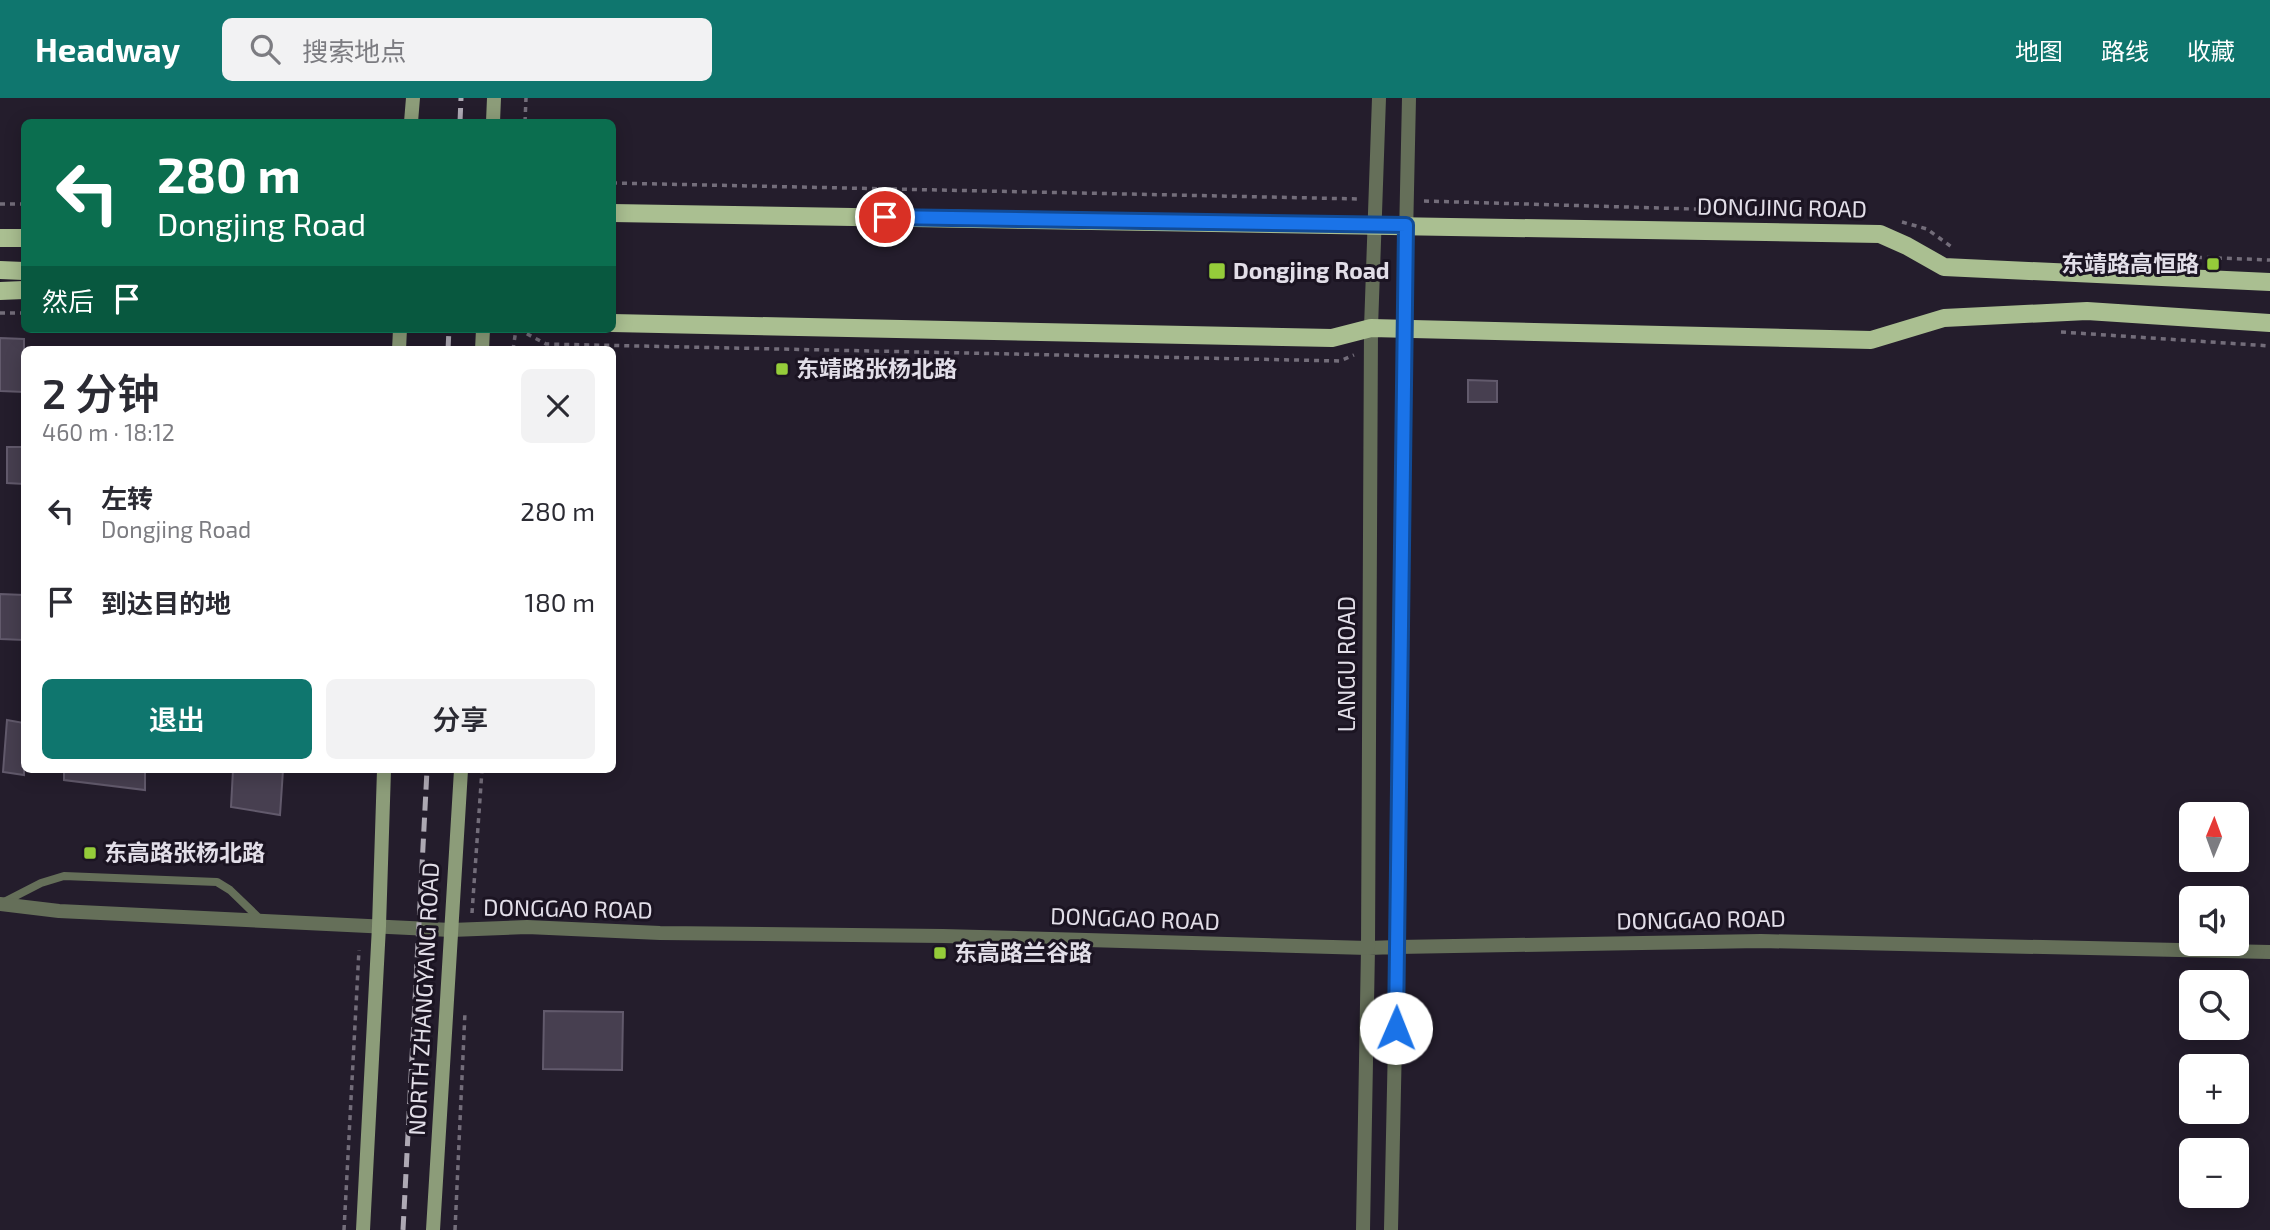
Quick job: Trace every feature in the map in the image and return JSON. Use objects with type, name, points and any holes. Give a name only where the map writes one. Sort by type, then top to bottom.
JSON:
[{"type":"main road","points":[[411,119],[413,98]]},
{"type":"main road","points":[[493,119],[494,98]]},
{"type":"main road","name":"DONGJING ROAD","points":[[616,213],[1880,234],[1944,267],[2270,282]]},
{"type":"main road","points":[[0,238],[21,238]]},
{"type":"main road","points":[[0,270],[21,271]]},
{"type":"main road","points":[[0,290],[21,290]]},
{"type":"main road","points":[[616,323],[1332,338],[1371,328],[1871,340],[1944,318],[2074,312],[2270,323]]},
{"type":"main road","points":[[363,1230],[384,773]]},
{"type":"main road","name":"NORTH ZHANGYANG ROAD","points":[[433,1230],[461,773]]},
{"type":"street","name":"LANGU ROAD","points":[[1363,1230],[1368,948],[1371,328],[1379,98]]},
{"type":"street","points":[[1391,1230],[1398,947],[1409,98]]},
{"type":"street","name":"DONGGAO ROAD","points":[[1,904],[59,911],[451,930],[527,927],[660,933],[943,936],[1368,948],[1761,941],[2270,952]]},
{"type":"lane","points":[[1,904],[41,883],[64,876],[217,882],[230,890],[262,920]]},
{"type":"path","points":[[525,119],[526,98]]},
{"type":"path","points":[[0,204],[21,204]]},
{"type":"path","points":[[0,313],[21,313]]},
{"type":"path","points":[[471,929],[482,773]]},
{"type":"path","points":[[455,1230],[465,1010]]},
{"type":"building","points":[[0,338],[24,339],[24,346],[21,346],[21,392],[0,391]]},
{"type":"building","points":[[1468,380],[1497,381],[1497,402],[1468,402]]},
{"type":"building","points":[[7,447],[21,447],[21,484],[7,483]]},
{"type":"building","points":[[0,594],[21,595],[21,640],[0,639]]},
{"type":"building","points":[[7,720],[21,722],[21,773],[24,775],[3,772]]},
{"type":"building","points":[[64,773],[145,773],[145,790],[64,780]]},
{"type":"building","points":[[233,773],[283,773],[280,815],[231,807]]},
{"type":"building","points":[[544,1011],[623,1012],[622,1070],[543,1069]]},
{"type":"railway","points":[[460,119],[461,98]]},
{"type":"railway","points":[[448,346],[449,333]]},
{"type":"railway","points":[[403,1230],[427,773]]},
{"type":"place","name":"东靖路高恒路","points":[[2213,264]]},
{"type":"place","name":"Dongjing Road","points":[[1217,271]]},
{"type":"place","name":"东靖路张杨北路","points":[[782,369]]},
{"type":"place","name":"东高路张杨北路","points":[[90,853]]},
{"type":"place","name":"东高路兰谷路","points":[[940,953]]},
{"type":"route","points":[[885,217],[1406,225],[1396,1028]]}]
